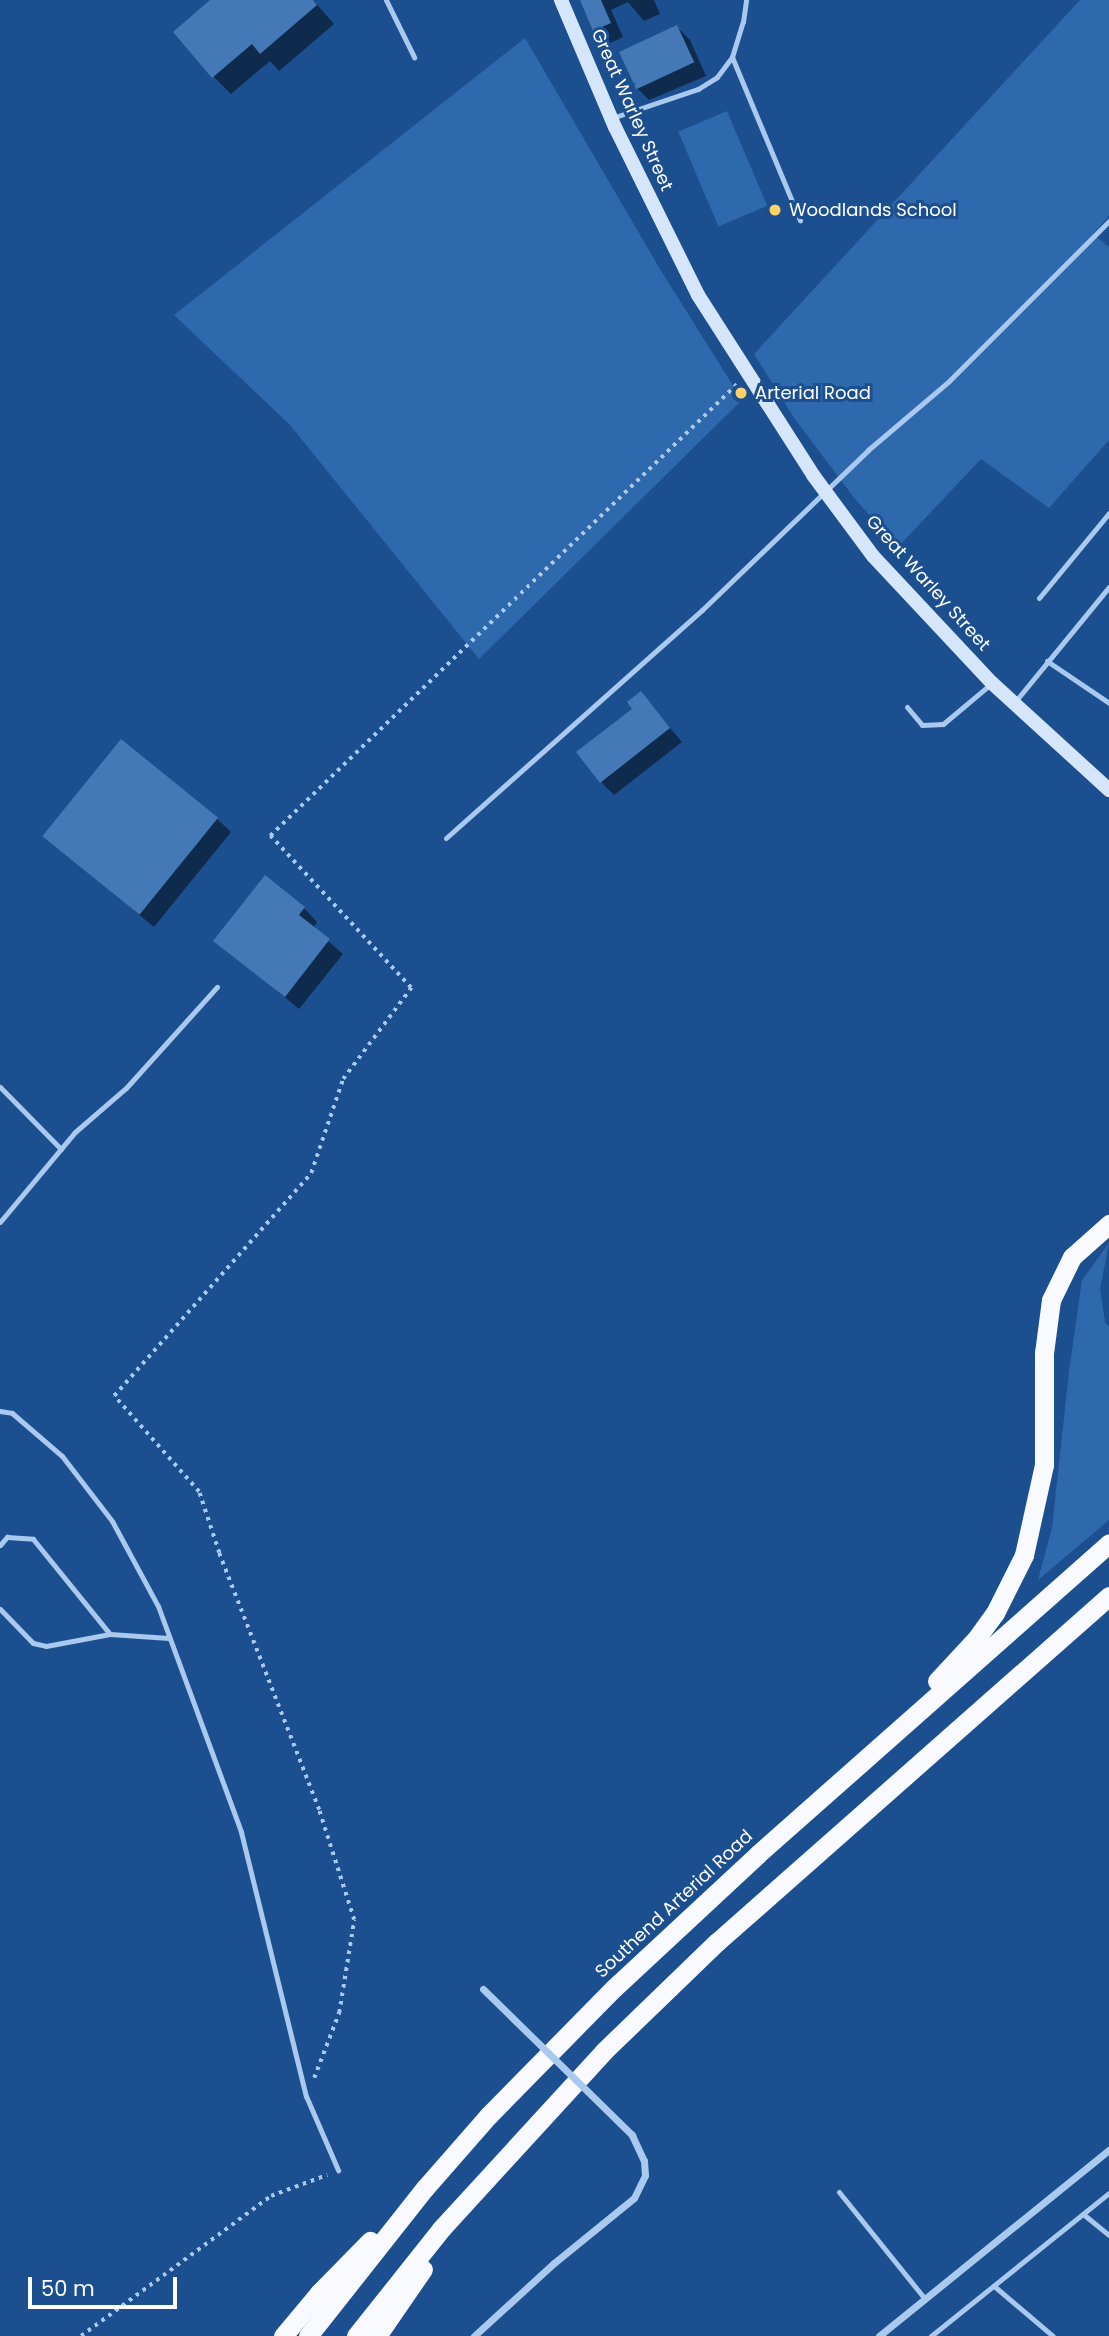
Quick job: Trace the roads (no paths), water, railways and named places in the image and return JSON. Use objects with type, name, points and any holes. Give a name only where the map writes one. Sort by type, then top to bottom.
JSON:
[{"type":"highway","points":[[868,1756],[976,1639],[995,1613],[1024,1555],[1044,1465],[1044,1353],[1051,1300],[1072,1257],[1109,1224]]},
{"type":"highway","name":"Southend Arterial Road","points":[[308,2336],[425,2188],[489,2115],[614,1988],[868,1756],[1109,1543]]},
{"type":"highway","points":[[356,2336],[494,2168],[604,2051],[717,1942],[1109,1595]]},
{"type":"highway","points":[[377,2336],[494,2168]]},
{"type":"highway","points":[[283,2336],[319,2293],[425,2188]]},
{"type":"main road","name":"Great Warley Street","points":[[561,0],[612,118],[698,295],[824,491],[873,556],[992,684],[1109,790]]},
{"type":"street","points":[[474,2336],[554,2263],[634,2198],[645,2175],[644,2161],[632,2135],[483,1989]]},
{"type":"street","points":[[879,2336],[1109,2150]]},
{"type":"lane","points":[[386,0],[414,57]]},
{"type":"lane","points":[[612,118],[698,89],[717,77],[732,57],[743,22],[746,0]]},
{"type":"lane","points":[[732,57],[800,220]]},
{"type":"lane","points":[[446,838],[702,610],[824,491],[949,381],[1109,221]]},
{"type":"lane","points":[[1039,598],[1109,513]]},
{"type":"lane","points":[[1014,702],[1109,587]]},
{"type":"lane","points":[[1047,661],[1109,703]]},
{"type":"lane","points":[[907,707],[922,724],[943,724],[992,684]]},
{"type":"lane","points":[[0,1222],[61,1149],[126,1087],[217,987]]},
{"type":"lane","points":[[0,1087],[61,1149]]},
{"type":"lane","points":[[0,1411],[12,1413],[62,1456],[112,1521],[158,1606],[241,1832],[306,2096],[338,2170]]},
{"type":"lane","points":[[0,1545],[7,1537],[33,1539],[110,1634]]},
{"type":"lane","points":[[0,1609],[33,1643],[46,1646],[110,1634],[169,1638]]},
{"type":"lane","points":[[839,2192],[925,2299]]},
{"type":"lane","points":[[931,2336],[1109,2193]]},
{"type":"lane","points":[[1083,2214],[1109,2235]]},
{"type":"lane","points":[[994,2286],[1054,2336]]},
{"type":"place","name":"Woodlands School","points":[[775,210]]},
{"type":"place","name":"Arterial Road","points":[[741,393]]}]
